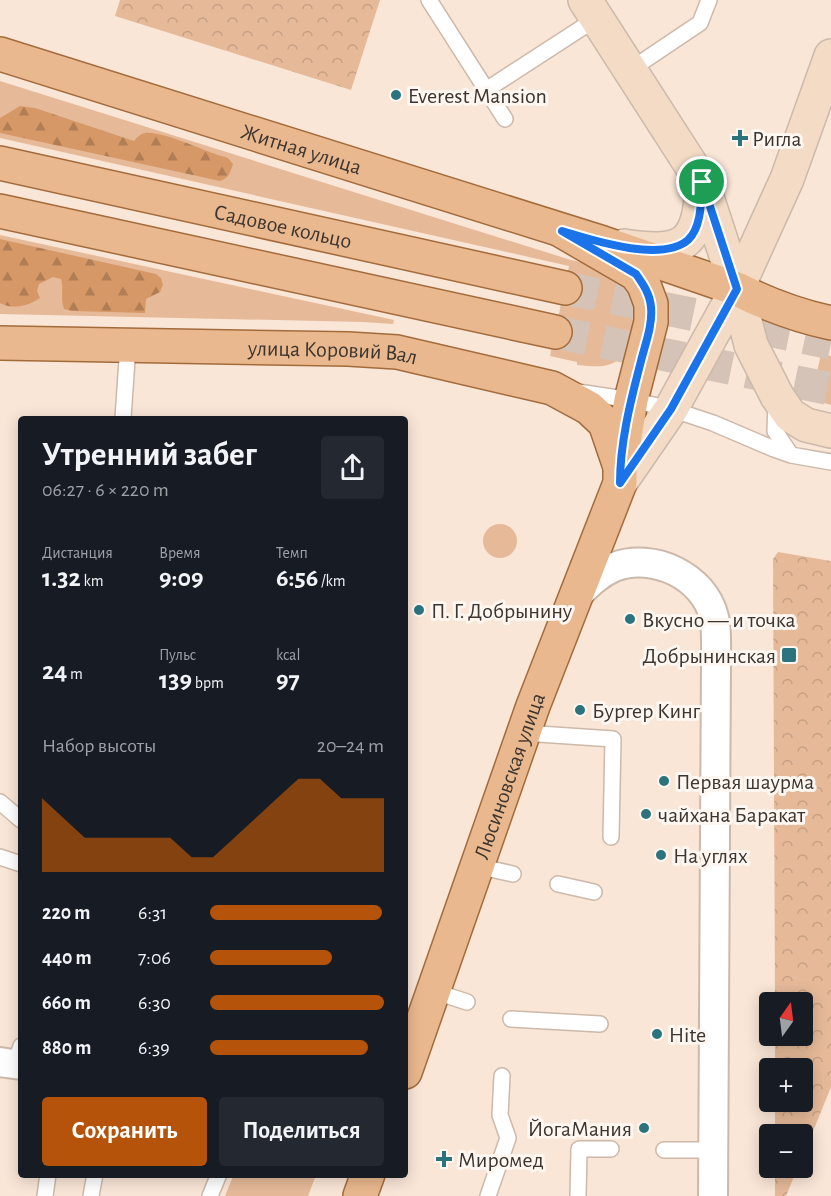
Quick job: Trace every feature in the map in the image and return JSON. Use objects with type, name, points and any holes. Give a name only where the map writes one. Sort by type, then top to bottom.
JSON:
[{"type":"main road","points":[[591,9],[702,182],[737,289],[751,345],[777,396],[790,415],[806,425],[831,431]]},
{"type":"main road","name":"Житная улица","points":[[0,54],[603,243],[737,289],[756,299],[794,313],[831,323]]},
{"type":"main road","points":[[620,475],[671,409],[737,289],[787,178],[831,56]]},
{"type":"main road","name":"Садовое кольцо","points":[[0,163],[565,288]]},
{"type":"main road","points":[[603,243],[652,250],[676,247],[689,239],[701,210],[702,182]]},
{"type":"main road","name":"Садовое кольцо","points":[[0,211],[555,332]]},
{"type":"main road","name":"Люсиновская улица","points":[[408,1064],[524,733],[620,475],[631,400],[651,322],[651,304],[648,294],[636,274],[562,231]]},
{"type":"main road","name":"улица Коровий Вал","points":[[0,343],[348,349],[397,352],[552,388],[589,408],[605,423],[620,475]]},
{"type":"main road","points":[[360,1196],[367,1178]]},
{"type":"street","points":[[574,599],[596,577],[605,572],[632,563],[646,562],[672,569],[684,577],[707,601],[713,616],[716,635],[713,1196]]},
{"type":"lane","points":[[429,0],[505,119]]},
{"type":"lane","points":[[630,70],[700,23],[709,0]]},
{"type":"lane","points":[[486,90],[591,9]]},
{"type":"lane","points":[[123,416],[128,345]]},
{"type":"lane","points":[[552,388],[631,400],[671,409],[713,423],[791,455],[831,462]]},
{"type":"lane","points":[[777,396],[776,431],[791,455]]},
{"type":"lane","points":[[524,733],[613,739],[611,837]]},
{"type":"lane","points":[[0,802],[18,817]]},
{"type":"lane","points":[[0,857],[18,863]]},
{"type":"lane","points":[[477,866],[513,874]]},
{"type":"lane","points":[[558,884],[594,892]]},
{"type":"lane","points":[[434,991],[467,1002]]},
{"type":"lane","points":[[511,1019],[600,1024]]},
{"type":"lane","points":[[488,1196],[508,1138],[500,1115],[502,1076]]},
{"type":"lane","points":[[578,1196],[579,1149],[611,1149]]},
{"type":"lane","points":[[664,1150],[713,1150]]},
{"type":"lane","points":[[45,1196],[47,1178]]},
{"type":"lane","points":[[91,1196],[94,1178]]},
{"type":"lane","points":[[210,1196],[217,1178]]},
{"type":"green space","points":[[120,0],[380,0],[351,90],[115,16]]},
{"type":"green space","points":[[0,81],[571,260],[598,266],[641,296],[630,352],[605,366],[577,365],[577,362],[550,356],[569,266],[0,138]]},
{"type":"green space","points":[[20,106],[35,108],[134,141],[145,133],[163,135],[228,158],[233,164],[229,175],[220,181],[0,133],[0,118]]},
{"type":"green space","points":[[0,235],[394,320],[393,324],[0,314]]},
{"type":"green space","points":[[0,239],[156,274],[161,278],[163,285],[160,292],[146,299],[145,313],[64,309],[61,279],[53,277],[39,284],[37,291],[40,298],[36,301],[20,306],[5,305],[0,303]]},
{"type":"green space","points":[[821,354],[831,356],[831,405],[814,400],[812,395]]},
{"type":"green space","points":[[500,524],[512,529],[517,541],[512,553],[500,558],[488,553],[483,541],[488,529]]},
{"type":"green space","points":[[778,552],[831,561],[831,1087],[813,1131],[813,1124],[775,1124],[775,1112],[813,1112],[813,1058],[775,1058],[775,1046],[813,1046],[813,992],[775,992],[773,559]]},
{"type":"green space","points":[[232,1178],[315,1178],[308,1196],[225,1196]]},
{"type":"green space","points":[[775,1178],[793,1178],[786,1196],[775,1196]]},
{"type":"tunnel","points":[[565,288],[831,343]]},
{"type":"tunnel","points":[[555,332],[831,389]]},
{"type":"place","name":"Everest Mansion","points":[[396,95]]},
{"type":"place","name":"Ригла","points":[[740,138]]},
{"type":"place","name":"П. Г. Добрынину","points":[[419,610]]},
{"type":"place","name":"Вкусно — и точка","points":[[630,619]]},
{"type":"place","name":"Добрынинская","points":[[789,655]]},
{"type":"place","name":"Бургер Кинг","points":[[580,710]]},
{"type":"place","name":"Первая шаурма","points":[[664,781]]},
{"type":"place","name":"чайхана Баракат","points":[[646,814]]},
{"type":"place","name":"На углях","points":[[661,855]]},
{"type":"place","name":"Hite","points":[[657,1034]]},
{"type":"place","name":"ЙогаМания","points":[[644,1128]]},
{"type":"place","name":"Миромед","points":[[444,1159]]},
{"type":"route","points":[[702,182],[737,289],[671,409],[620,483],[620,466],[631,400],[651,322],[651,304],[644,285],[636,274],[562,231],[603,243],[652,250],[676,247],[689,239],[695,228],[701,210],[702,182]]}]
